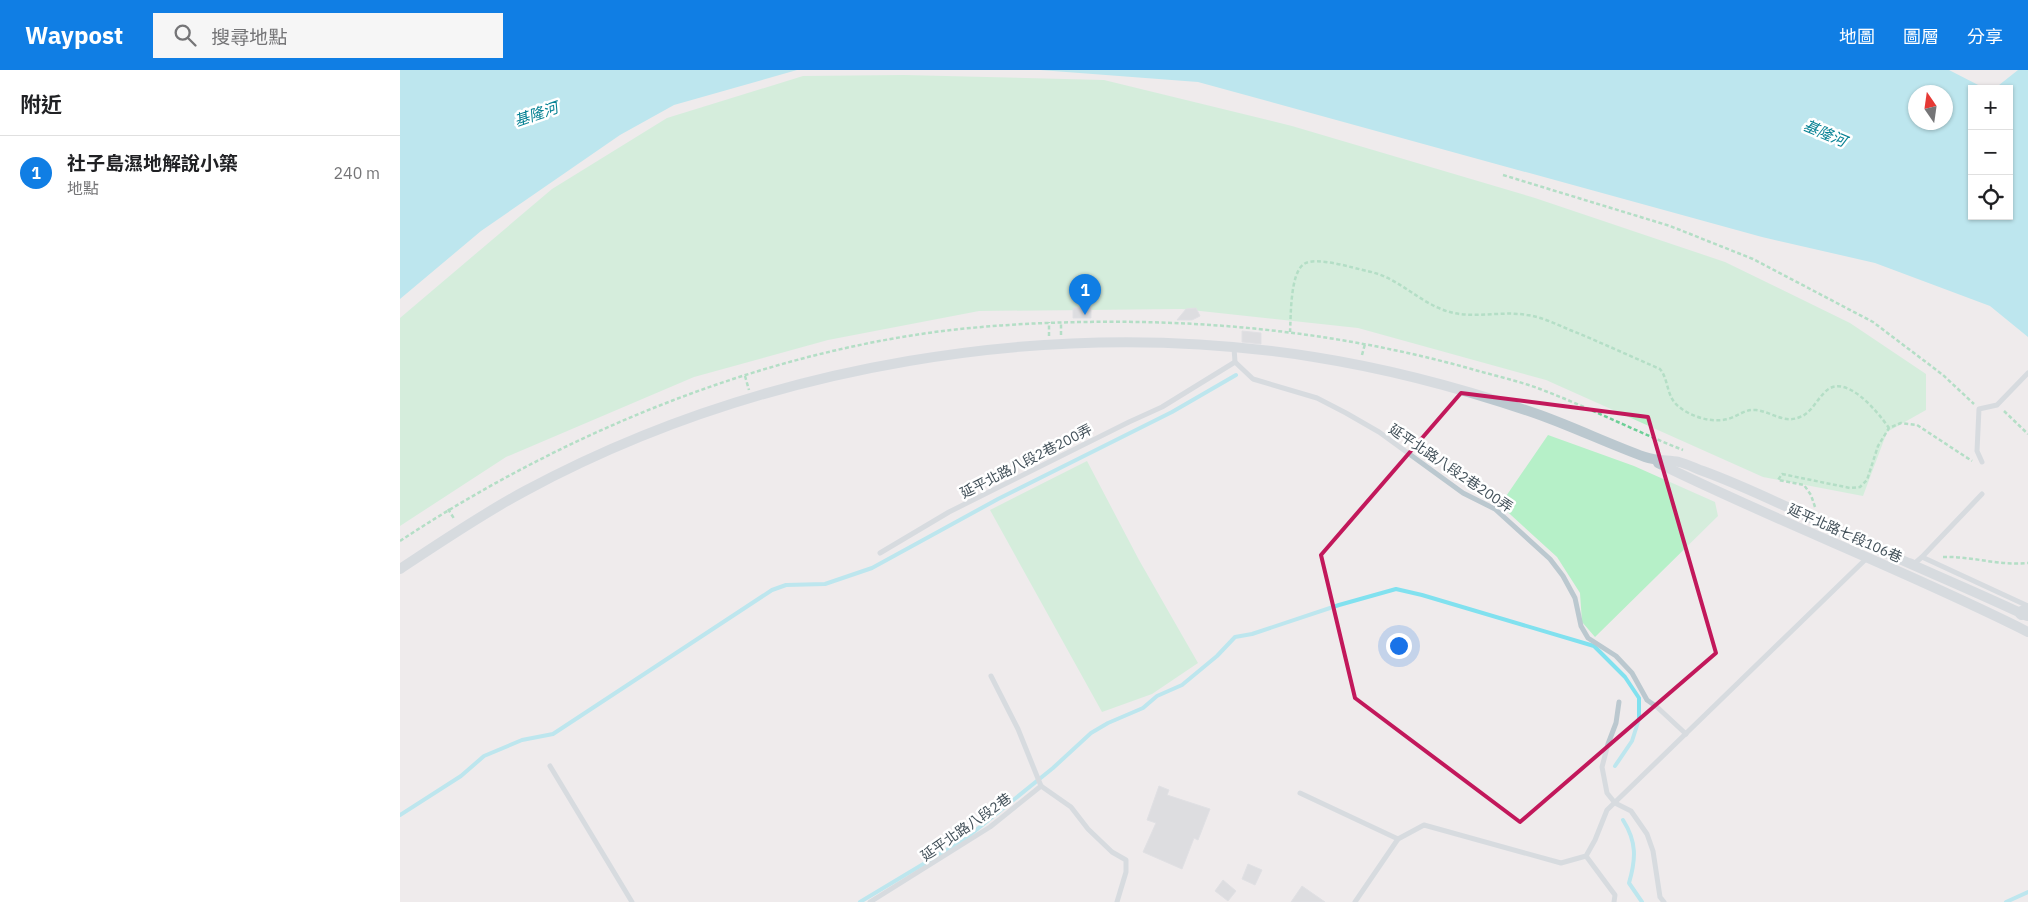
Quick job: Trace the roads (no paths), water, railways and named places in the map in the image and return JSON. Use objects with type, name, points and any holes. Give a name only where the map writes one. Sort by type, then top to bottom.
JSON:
[{"type":"street","points":[[400,568],[526,491],[608,451],[680,422],[771,393],[891,363],[969,352],[1048,344],[1124,342],[1234,348],[1315,357],[1469,392],[1544,417],[1650,459],[1679,462],[1749,490],[2027,611]]},
{"type":"street","name":"延平北路七段106巷","points":[[1650,459],[1705,486],[1958,598],[2028,632]]},
{"type":"lane","points":[[1234,348],[1235,362]]},
{"type":"lane","name":"延平北路八段2巷200弄","points":[[880,553],[949,512],[1162,407],[1235,362],[1253,379],[1317,398],[1380,432],[1463,493],[1495,509],[1550,559],[1563,576],[1576,598],[1581,626],[1588,638],[1616,656],[1632,673],[1647,700],[1686,734]]},
{"type":"lane","points":[[1980,463],[1977,451],[1979,409],[1998,405],[2028,373]]},
{"type":"lane","points":[[1856,553],[1865,545],[1915,563],[1982,494]]},
{"type":"lane","points":[[1922,556],[2027,611]]},
{"type":"lane","points":[[1355,902],[1398,839],[1424,825],[1560,864],[1586,856],[1595,840],[1607,810],[1867,558]]},
{"type":"lane","points":[[991,676],[1018,729],[1041,786],[1071,807],[1088,829],[1112,852],[1126,860],[1126,872],[1117,902]]},
{"type":"lane","points":[[1618,702],[1616,722],[1602,767],[1607,793],[1615,803],[1631,811],[1647,834],[1653,851],[1660,897],[1664,902]]},
{"type":"lane","points":[[550,766],[632,902]]},
{"type":"lane","name":"延平北路八段2巷","points":[[870,902],[913,877],[990,827],[1041,786]]},
{"type":"lane","points":[[1300,793],[1398,839]]},
{"type":"lane","points":[[1586,856],[1615,895],[1614,902]]},
{"type":"water","name":"基隆河","points":[[400,70],[797,70],[674,105],[620,135],[481,231],[400,299]]},
{"type":"water","name":"基隆河","points":[[1040,70],[1949,70],[1978,85],[1968,85],[1968,220],[2013,220],[2013,85],[1999,85],[2018,70],[2028,70],[2028,337],[1990,306],[1875,263],[1762,237],[1198,82]]},
{"type":"waterway","points":[[400,815],[461,776],[484,756],[522,740],[553,734],[772,590],[786,585],[825,584],[872,568],[998,499],[1172,412],[1236,375]]},
{"type":"waterway","points":[[860,902],[965,839],[1053,768],[1091,733],[1108,723],[1143,708],[1157,696],[1182,685],[1217,656],[1235,637],[1252,634],[1339,605],[1396,589],[1594,646],[1625,677],[1639,698],[1639,719],[1632,741],[1615,766]]},
{"type":"waterway","points":[[1623,820],[1631,836],[1634,851],[1629,883],[1642,902]]},
{"type":"waterway","points":[[2006,902],[2028,892]]},
{"type":"place","name":"社子島濕地解說小築","points":[[1085,315]]}]
